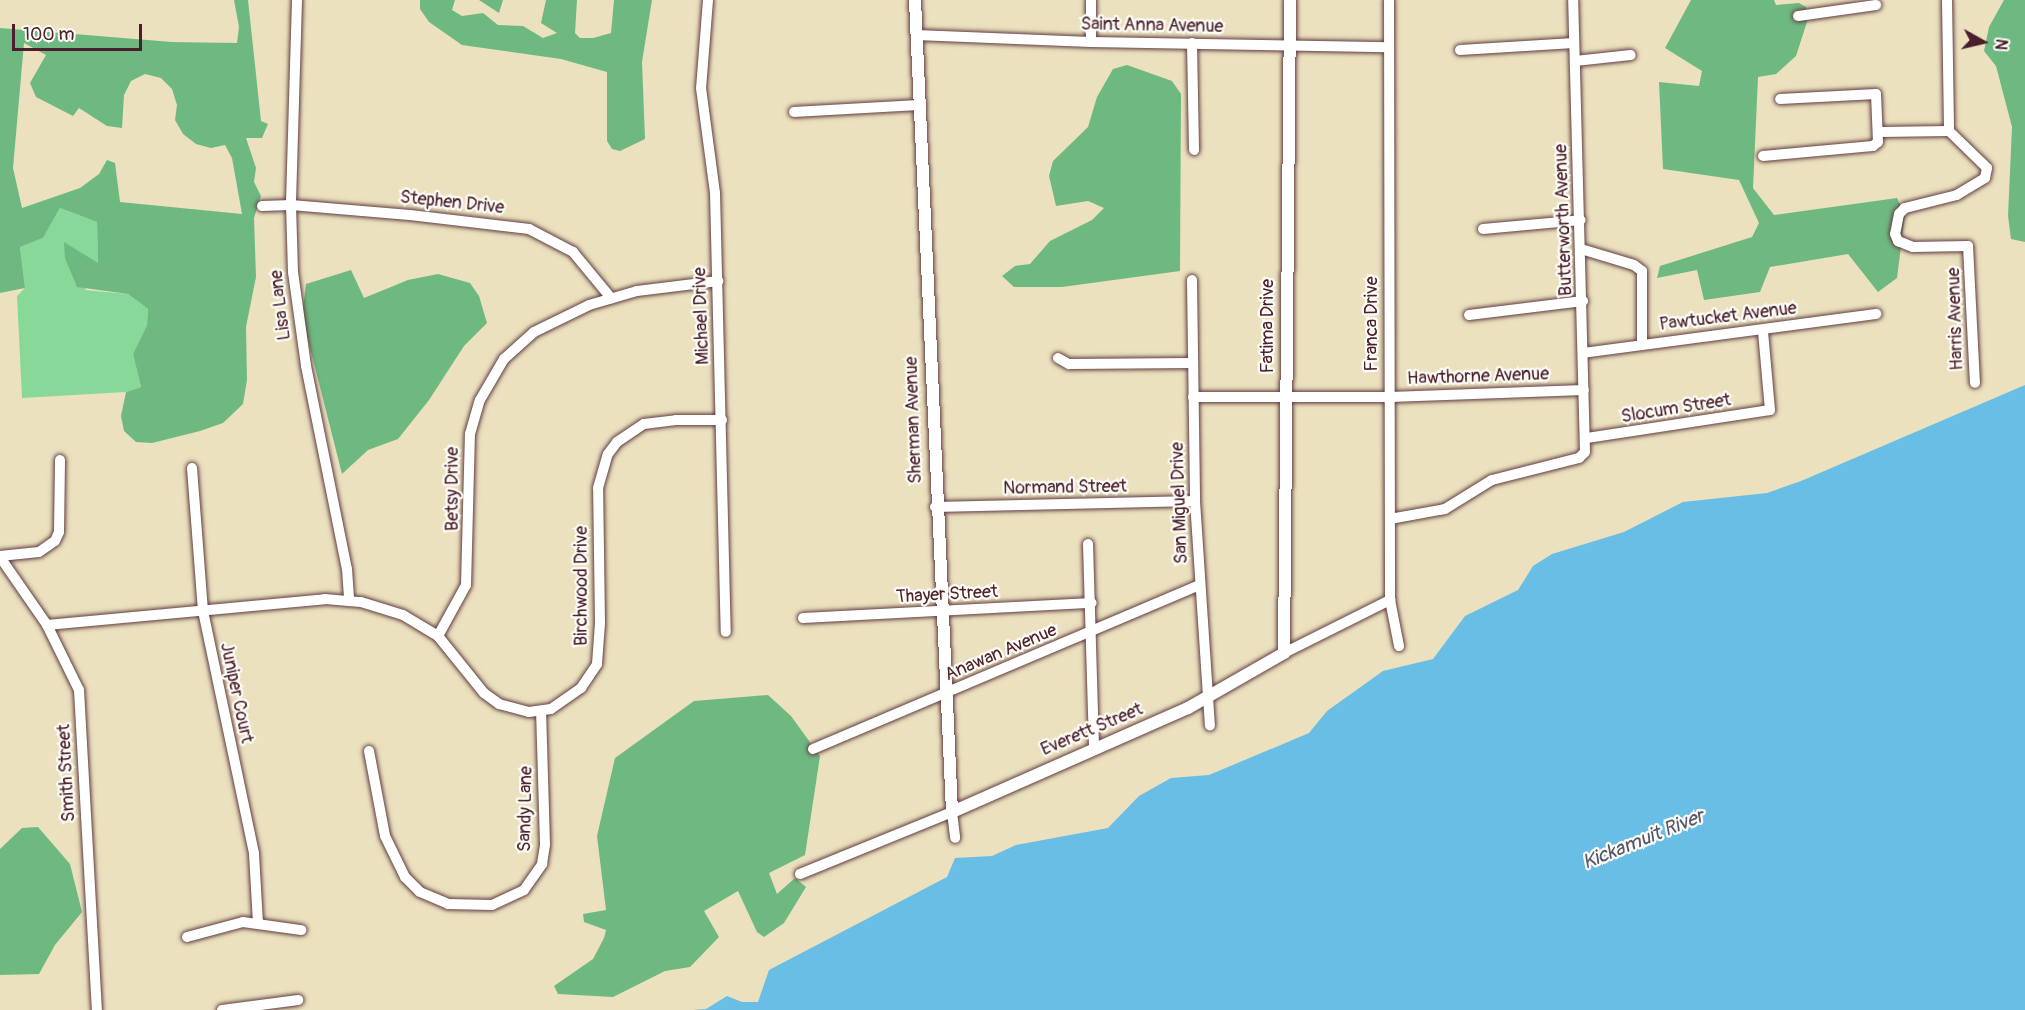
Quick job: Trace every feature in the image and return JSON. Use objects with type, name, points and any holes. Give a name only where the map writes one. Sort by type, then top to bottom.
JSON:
[{"type":"street","name":"Lisa Lane","points":[[297,0],[291,205],[297,313],[347,569],[349,601]]},
{"type":"street","name":"Michael Drive","points":[[708,0],[700,88],[711,147],[718,281],[726,632]]},
{"type":"street","name":"Sherman Avenue","points":[[915,0],[944,695],[952,812],[956,838]]},
{"type":"street","points":[[1091,0],[1091,42]]},
{"type":"street","name":"Fatima Drive","points":[[1284,653],[1290,0]]},
{"type":"street","name":"Franca Drive","points":[[1389,0],[1390,600],[1399,646]]},
{"type":"street","name":"Butterworth Avenue","points":[[1573,0],[1587,438]]},
{"type":"street","points":[[1880,132],[1949,131],[1947,0]]},
{"type":"street","points":[[1798,16],[1839,5],[1876,5]]},
{"type":"street","name":"Saint Anna Avenue","points":[[916,34],[1091,42],[1388,47]]},
{"type":"street","points":[[1192,43],[1194,150]]},
{"type":"street","points":[[1460,50],[1574,43]]},
{"type":"street","points":[[1575,61],[1631,55]]},
{"type":"street","points":[[1763,156],[1874,146],[1880,132],[1876,94],[1780,99]]},
{"type":"street","points":[[794,112],[918,105]]},
{"type":"street","name":"Harris Avenue","points":[[1949,131],[1987,168],[1985,178],[1957,195],[1905,208],[1899,214],[1895,234],[1898,241],[1913,247],[1968,246],[1975,383]]},
{"type":"street","name":"Stephen Drive","points":[[262,206],[291,205],[530,229],[549,236],[573,252],[611,298]]},
{"type":"street","points":[[1483,229],[1581,220]]},
{"type":"street","points":[[1581,249],[1637,267],[1642,271],[1642,344]]},
{"type":"street","name":"San Miguel Drive","points":[[1192,280],[1192,363],[1199,585],[1210,725]]},
{"type":"street","name":"Betsy Drive","points":[[438,636],[466,585],[470,434],[490,379],[504,359],[534,332],[611,298],[664,286],[718,281]]},
{"type":"street","points":[[1469,315],[1583,301]]},
{"type":"street","name":"Pawtucket Avenue","points":[[1583,353],[1763,331],[1876,314]]},
{"type":"street","name":"Slocum Street","points":[[1587,438],[1770,410],[1763,331]]},
{"type":"street","points":[[1058,358],[1069,364],[1192,363]]},
{"type":"street","name":"Hawthorne Avenue","points":[[1193,397],[1389,397],[1584,390]]},
{"type":"street","name":"Birchwood Drive","points":[[541,711],[567,701],[595,670],[600,623],[598,488],[608,454],[617,442],[644,424],[676,420],[722,420]]},
{"type":"street","points":[[1390,519],[1445,509],[1503,475],[1579,458],[1585,452],[1587,438]]},
{"type":"street","points":[[0,556],[45,550],[55,541],[59,532],[60,460]]},
{"type":"street","name":"Juniper Court","points":[[192,468],[203,611],[254,854],[258,923]]},
{"type":"street","name":"Normand Street","points":[[935,507],[1196,501]]},
{"type":"street","points":[[1088,544],[1093,633],[1094,748]]},
{"type":"street","name":"Smith Street","points":[[0,556],[47,625],[79,690],[97,1010]]},
{"type":"street","name":"Anawan Avenue","points":[[813,749],[1093,633],[1199,585]]},
{"type":"street","points":[[47,625],[326,599],[349,601],[403,615],[438,636],[484,693],[499,704],[541,711]]},
{"type":"street","name":"Everett Street","points":[[800,874],[952,812],[1207,698],[1284,653],[1390,600]]},
{"type":"street","name":"Thayer Street","points":[[803,618],[941,613],[1092,603]]},
{"type":"street","name":"Sandy Lane","points":[[369,751],[385,836],[405,877],[420,892],[448,904],[492,905],[524,890],[542,864],[545,844],[541,711]]},
{"type":"street","points":[[188,938],[243,922],[258,923],[275,930],[301,930]]},
{"type":"street","points":[[222,1010],[298,1000]]},
{"type":"green space","points":[[234,0],[248,0],[261,121],[268,124],[262,138],[246,138],[256,168],[254,182],[261,196],[254,218],[256,277],[246,327],[247,380],[243,404],[223,423],[152,443],[136,442],[124,431],[121,416],[126,392],[141,387],[133,354],[147,325],[148,309],[128,294],[77,287],[65,258],[64,242],[98,263],[97,222],[60,208],[43,238],[20,247],[25,288],[0,293],[0,28],[172,42],[237,43],[239,27]],"holes":[[[24,43],[46,55],[30,83],[36,97],[73,116],[79,108],[107,126],[122,128],[124,95],[131,81],[145,74],[161,78],[172,89],[177,105],[175,120],[183,134],[196,144],[211,148],[225,145],[232,158],[242,214],[120,202],[115,163],[107,160],[99,174],[80,188],[22,208],[13,168]]]},
{"type":"green space","points":[[420,0],[455,0],[452,10],[462,16],[483,13],[498,25],[523,26],[543,38],[557,33],[541,23],[546,0],[577,0],[575,33],[580,38],[593,38],[611,33],[614,0],[652,0],[642,62],[645,139],[620,151],[612,149],[607,141],[607,72],[561,59],[462,45],[429,22],[420,9]]},
{"type":"green space","points":[[479,0],[503,0],[499,13]]},
{"type":"green space","points":[[1691,0],[1774,0],[1776,5],[1799,3],[1806,7],[1807,22],[1796,56],[1776,74],[1758,77],[1753,188],[1774,215],[1897,198],[1905,215],[1897,278],[1878,292],[1848,254],[1770,267],[1760,292],[1704,300],[1697,270],[1657,278],[1660,266],[1752,237],[1759,223],[1739,180],[1663,169],[1659,82],[1699,86],[1702,71],[1665,48]]},
{"type":"green space","points":[[2004,0],[2025,0],[2025,242],[2011,239],[2008,216],[2012,127],[1996,66],[1984,51],[1989,27]]},
{"type":"green space","points":[[1127,65],[1172,81],[1181,94],[1180,271],[1062,287],[1014,287],[1002,276],[1015,266],[1030,264],[1050,241],[1092,220],[1104,208],[1088,201],[1056,206],[1049,176],[1053,161],[1088,127],[1097,97],[1113,69]]},
{"type":"green space","points":[[60,208],[97,222],[98,264],[85,290],[128,294],[148,309],[147,325],[133,354],[141,387],[126,392],[22,398],[17,296],[25,288],[20,247],[43,238]]},
{"type":"green space","points":[[351,270],[364,298],[408,280],[438,274],[470,283],[479,296],[487,323],[464,346],[429,400],[398,439],[368,450],[342,474],[302,316],[306,284]]},
{"type":"green space","points":[[768,695],[791,716],[820,756],[805,855],[769,873],[777,894],[795,878],[806,887],[784,923],[764,937],[757,932],[738,891],[704,911],[719,937],[690,967],[665,971],[613,997],[558,994],[554,986],[593,959],[606,930],[584,922],[583,914],[606,910],[597,836],[615,758],[694,701]]},
{"type":"green space","points":[[38,827],[70,864],[82,912],[55,945],[39,974],[0,975],[0,849],[22,828]]},
{"type":"water","name":"Kickamuit River","points":[[2025,385],[2025,1010],[693,1010],[706,1009],[727,996],[742,1002],[758,1002],[769,970],[947,877],[955,858],[992,856],[1016,845],[1108,828],[1139,796],[1171,778],[1209,775],[1309,733],[1327,711],[1383,671],[1433,659],[1465,616],[1518,590],[1533,566],[1552,554],[1624,532],[1683,502],[1767,493],[1801,481]]}]
